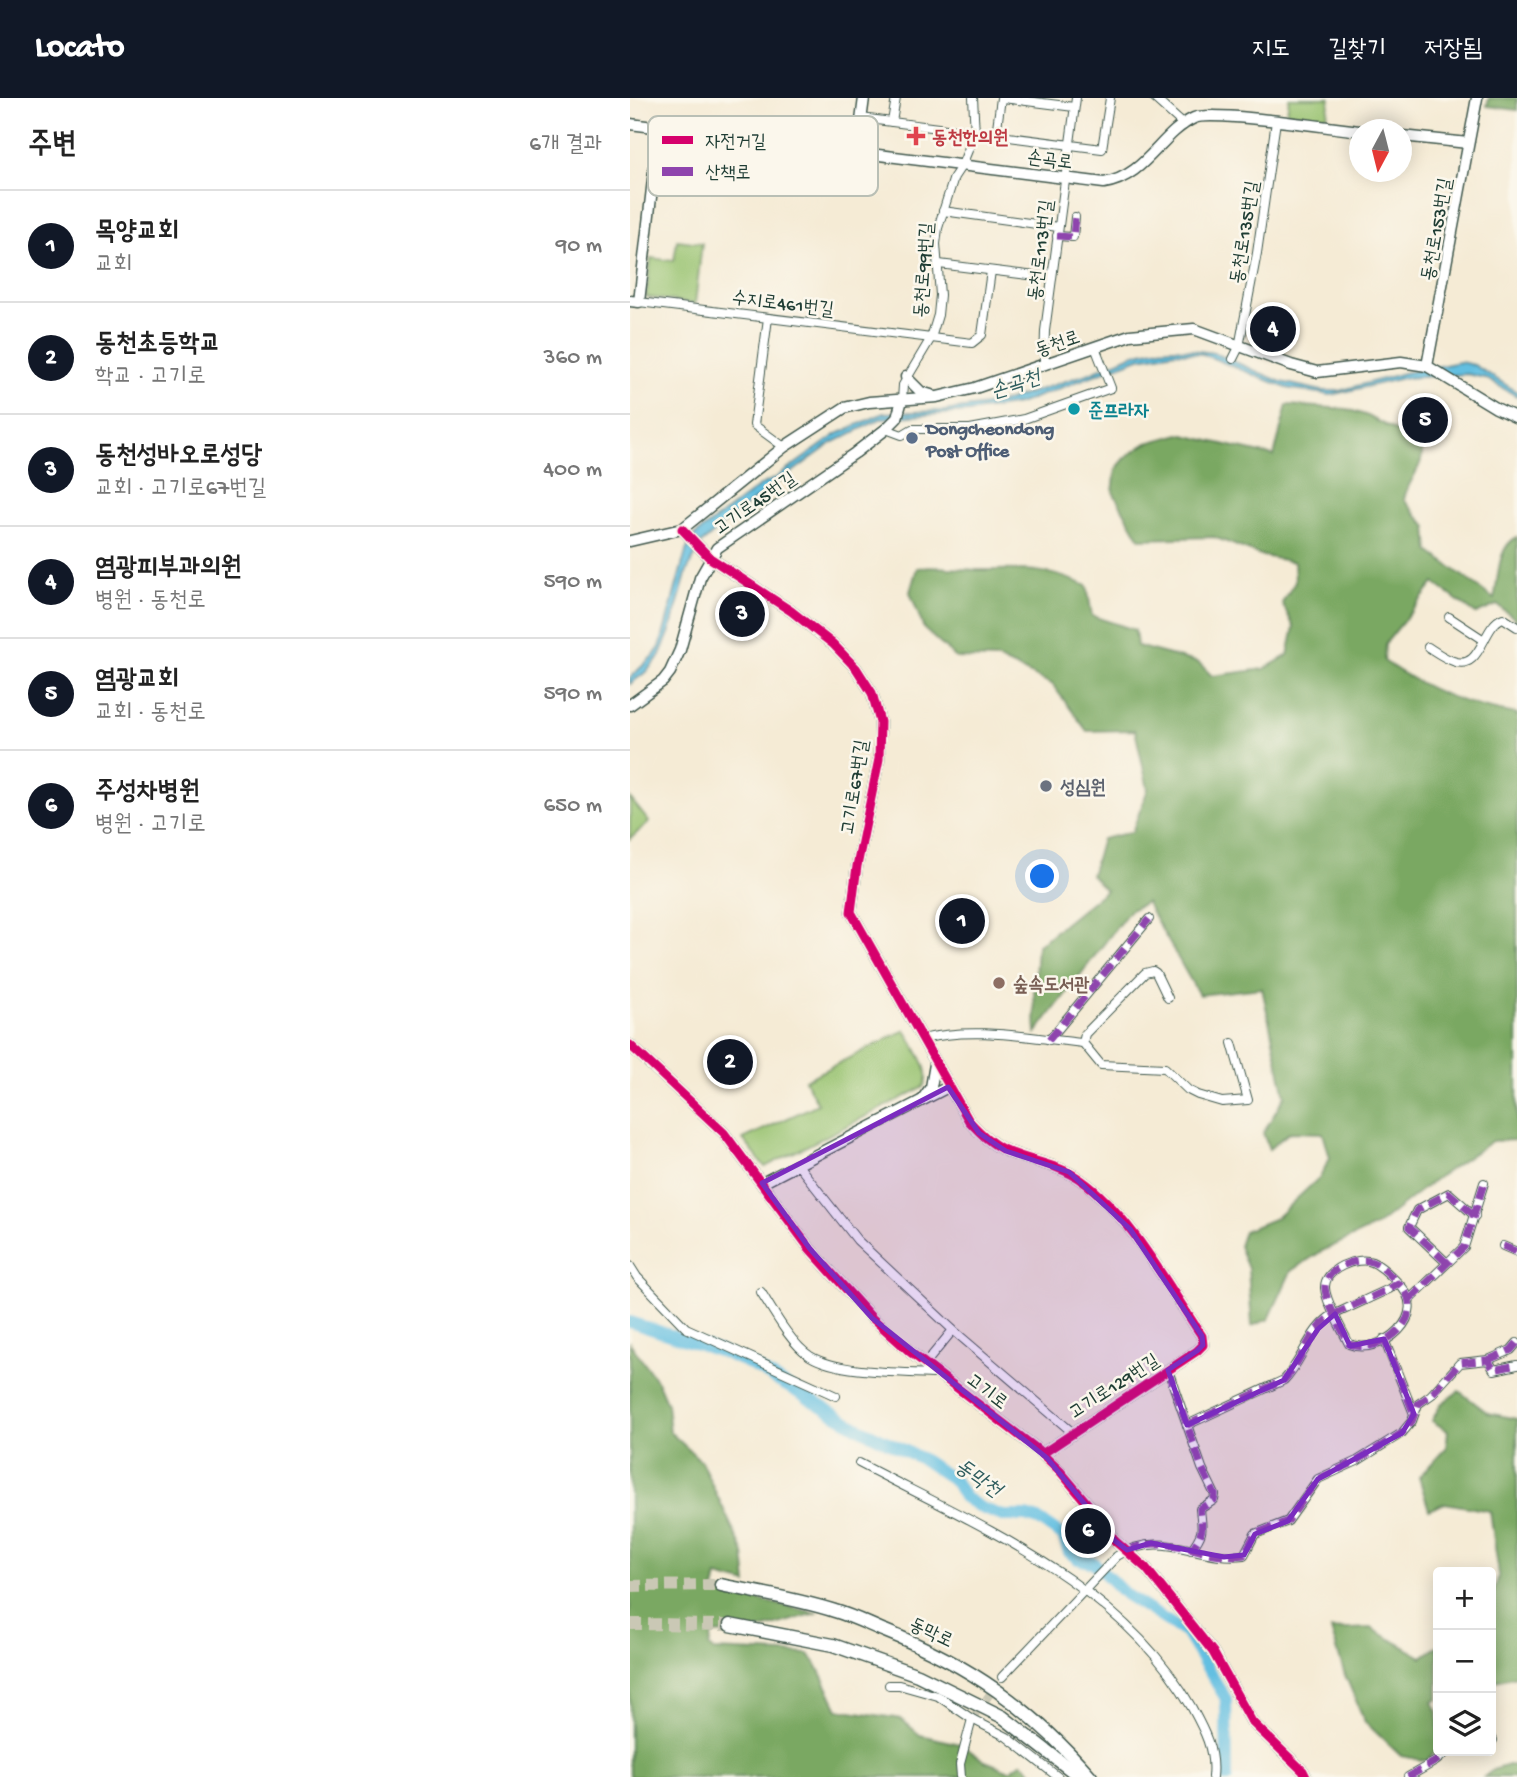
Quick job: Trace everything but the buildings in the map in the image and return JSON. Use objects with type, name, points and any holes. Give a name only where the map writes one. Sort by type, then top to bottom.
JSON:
[{"type":"main road","name":"동막로","points":[[721,1585],[838,1611],[929,1648],[979,1676],[1023,1709],[1061,1743],[1091,1777]]},
{"type":"main road","points":[[730,1625],[833,1645],[918,1675],[1003,1717],[1080,1777]]},
{"type":"street","points":[[861,116],[864,98]]},
{"type":"street","points":[[892,122],[896,98]]},
{"type":"street","name":"동천로99번길","points":[[902,400],[901,392],[906,377],[931,338],[938,315],[940,295],[936,244],[954,177],[962,165],[975,132],[973,98]]},
{"type":"street","points":[[996,135],[1002,98],[1075,102]]},
{"type":"street","points":[[878,120],[1102,149],[1110,98]]},
{"type":"street","points":[[1154,98],[1184,125]]},
{"type":"street","name":"동천로153번길","points":[[1427,366],[1477,98]]},
{"type":"street","name":"동천로113번길","points":[[1044,365],[1045,331],[1075,102]]},
{"type":"street","name":"손곡로","points":[[878,154],[1104,183],[1134,171],[1184,125],[1192,119],[1205,116],[1349,130]]},
{"type":"street","name":"동천로135번길","points":[[1233,359],[1239,347],[1257,253],[1276,121]]},
{"type":"street","name":"손곡로","points":[[630,124],[648,126]]},
{"type":"street","points":[[1412,137],[1468,143]]},
{"type":"street","points":[[635,301],[649,196]]},
{"type":"street","points":[[943,211],[1073,237],[1075,217]]},
{"type":"street","points":[[939,264],[1052,278]]},
{"type":"street","name":"수지로461번길","points":[[635,301],[972,343],[982,335],[990,271]]},
{"type":"street","points":[[768,318],[754,425],[784,447]]},
{"type":"street","name":"동천로","points":[[630,541],[685,531],[784,447],[844,408],[869,402],[937,397],[975,388],[1130,335],[1194,330],[1317,372],[1401,362],[1427,366],[1517,418]]},
{"type":"street","points":[[902,400],[897,418],[889,427],[902,435],[912,429],[970,429],[1024,419],[1111,387],[1095,347]]},
{"type":"street","points":[[906,377],[920,393],[937,397]]},
{"type":"street","name":"고기로45번길","points":[[630,705],[663,681],[670,672],[680,650],[700,578],[718,548],[889,427]]},
{"type":"street","name":"고기로67번길","points":[[685,531],[710,558],[791,611],[833,644],[856,668],[872,693],[880,722],[879,759],[857,866],[851,912],[969,1121],[1006,1151],[1069,1172],[1105,1200],[1130,1229],[1202,1336],[1203,1345]]},
{"type":"street","points":[[1449,617],[1484,640]]},
{"type":"street","points":[[1428,648],[1451,661],[1462,662],[1474,658],[1493,624],[1499,619],[1503,618],[1517,626]]},
{"type":"street","points":[[1049,1040],[1149,919]]},
{"type":"street","points":[[1083,1043],[1085,1034],[1145,973],[1156,973],[1168,998]]},
{"type":"street","points":[[922,1039],[963,1032],[1083,1043],[1101,1065],[1165,1068],[1188,1090],[1198,1095],[1222,1102],[1248,1100],[1231,1043]]},
{"type":"street","name":"고기로","points":[[630,1045],[724,1133],[805,1243],[884,1330],[1042,1454],[1087,1502],[1107,1527],[1121,1553],[1176,1603],[1213,1652],[1252,1722],[1306,1777]]},
{"type":"street","points":[[920,1101],[931,1087],[935,1064]]},
{"type":"street","points":[[762,1183],[948,1087]]},
{"type":"street","points":[[798,1165],[857,1240],[953,1330],[1072,1432]]},
{"type":"street","points":[[1410,1299],[1464,1247],[1484,1184]]},
{"type":"street","points":[[1447,1263],[1409,1227],[1418,1210],[1449,1193],[1475,1216]]},
{"type":"street","points":[[1503,1245],[1517,1252]]},
{"type":"street","points":[[1358,1261],[1371,1261],[1382,1267],[1398,1283],[1410,1299],[1410,1314],[1404,1325],[1384,1339],[1363,1347],[1349,1344],[1325,1286],[1327,1276],[1334,1270],[1358,1261]]},
{"type":"street","points":[[630,1266],[637,1277],[686,1328],[836,1396]]},
{"type":"street","points":[[1187,1425],[1284,1380],[1329,1317],[1398,1283]]},
{"type":"street","points":[[761,1292],[786,1331],[808,1355],[832,1364],[872,1370],[937,1374]]},
{"type":"street","points":[[925,1364],[953,1330]]},
{"type":"street","points":[[1384,1339],[1415,1414]]},
{"type":"street","points":[[1002,1677],[1121,1553],[1151,1543],[1191,1549],[1224,1558],[1244,1555],[1255,1534],[1287,1521],[1318,1479],[1357,1461],[1402,1433],[1415,1414],[1418,1404],[1431,1395],[1460,1363],[1488,1360],[1511,1350],[1517,1343]]},
{"type":"street","name":"고기로129번길","points":[[1042,1454],[1203,1345]]},
{"type":"street","points":[[1488,1360],[1494,1370],[1517,1365]]},
{"type":"street","points":[[1168,1370],[1202,1468],[1215,1495],[1214,1500],[1200,1509],[1204,1528],[1202,1536],[1191,1549]]},
{"type":"street","points":[[859,1463],[1045,1561],[1130,1627],[1177,1681],[1208,1736],[1214,1764],[1212,1777]]},
{"type":"street","points":[[889,1685],[899,1685],[938,1696],[972,1719],[1007,1737],[1058,1777]]},
{"type":"street","points":[[961,1777],[960,1764],[972,1719]]},
{"type":"street","points":[[1408,1777],[1442,1756]]},
{"type":"highlighted area","points":[[948,1087],[979,1133],[1006,1151],[1069,1172],[1130,1229],[1202,1336],[1203,1345],[1197,1351],[1168,1370],[1187,1425],[1284,1380],[1318,1329],[1335,1314],[1350,1346],[1384,1339],[1414,1414],[1402,1433],[1318,1479],[1288,1521],[1255,1534],[1244,1555],[1224,1557],[1151,1543],[1127,1550],[1115,1541],[1047,1458],[872,1318],[810,1249],[762,1183]]},
{"type":"green space","points":[[1289,98],[1330,98],[1327,116],[1287,113]]},
{"type":"green space","points":[[1489,98],[1517,98],[1517,110],[1487,106]]},
{"type":"green space","points":[[677,240],[702,243],[695,304],[646,297],[651,258],[674,261]]},
{"type":"green space","points":[[1287,405],[1347,409],[1368,416],[1420,444],[1422,458],[1404,500],[1427,527],[1429,551],[1494,599],[1502,556],[1510,542],[1517,537],[1517,620],[1497,605],[1476,614],[1434,583],[1385,644],[1384,661],[1415,680],[1464,702],[1517,714],[1517,1140],[1492,1141],[1434,1180],[1376,1226],[1322,1251],[1291,1271],[1269,1319],[1252,1326],[1248,1269],[1239,1246],[1244,1231],[1276,1218],[1320,1177],[1330,1158],[1323,1133],[1290,1132],[1269,1149],[1263,1133],[1285,1096],[1262,988],[1199,995],[1146,902],[1129,911],[1036,1033],[1034,994],[1037,946],[1106,890],[1091,875],[1102,839],[1132,832],[1148,789],[1135,730],[1087,731],[1052,684],[998,659],[956,658],[924,629],[910,592],[917,568],[1023,570],[1059,575],[1087,586],[1092,616],[1135,630],[1137,646],[1199,663],[1212,676],[1264,669],[1288,655],[1294,627],[1282,603],[1295,582],[1294,562],[1263,556],[1214,537],[1140,539],[1113,492],[1116,469],[1127,456],[1147,443],[1180,434],[1274,456]]},
{"type":"green space","points":[[630,798],[649,822],[630,839]]},
{"type":"green space","points":[[905,1030],[925,1067],[926,1082],[922,1088],[765,1167],[743,1139],[818,1104],[805,1080]]},
{"type":"green space","points":[[630,1343],[658,1383],[667,1404],[670,1432],[701,1461],[744,1553],[747,1584],[717,1576],[714,1590],[816,1613],[752,1632],[712,1634],[709,1647],[713,1650],[809,1654],[838,1709],[901,1719],[920,1735],[960,1744],[985,1761],[1010,1771],[1022,1762],[1037,1777],[630,1777]]},
{"type":"green space","points":[[1459,1391],[1488,1413],[1517,1419],[1517,1676],[1496,1681],[1496,1585],[1499,1575],[1490,1511],[1445,1503],[1429,1510],[1419,1477],[1446,1448],[1448,1431],[1432,1421],[1441,1404]]},
{"type":"green space","points":[[1371,1628],[1422,1657],[1433,1649],[1433,1753],[1427,1761],[1401,1756],[1365,1722],[1345,1675],[1331,1630]]},
{"type":"green space","points":[[1508,1765],[1517,1766],[1517,1777],[1484,1777],[1493,1770]]},
{"type":"water","points":[[1175,348],[1214,353],[1281,382],[1322,391],[1339,391],[1404,373],[1460,362],[1474,365],[1517,392],[1517,396],[1485,378],[1467,374],[1403,378],[1331,395],[1287,388],[1203,354],[1175,352],[1139,358],[1018,404],[969,412],[882,418],[832,443],[739,511],[701,544],[687,571],[670,631],[659,657],[630,684],[630,678],[660,647],[686,551],[694,536],[761,485],[776,478],[837,434],[884,413],[945,411],[1000,403],[1090,373],[1134,354]]},
{"type":"waterway","name":"동막천","points":[[630,1322],[748,1363],[855,1426],[922,1459],[955,1481],[964,1497],[981,1508],[1003,1516],[1026,1516],[1039,1520],[1063,1536],[1069,1552],[1078,1559],[1094,1563],[1126,1595],[1186,1633],[1226,1699],[1227,1777]]},
{"type":"tunnel","points":[[630,1586],[721,1585]]},
{"type":"tunnel","points":[[630,1624],[730,1625]]},
{"type":"tunnel","points":[[972,1719],[1002,1677]]},
{"type":"marked path","points":[[1057,236],[1073,237],[1075,217]]},
{"type":"marked path","points":[[1049,1040],[1149,919]]},
{"type":"marked path","points":[[1410,1299],[1464,1247],[1484,1183]]},
{"type":"marked path","points":[[1447,1263],[1409,1227],[1417,1210],[1449,1193],[1475,1216]]},
{"type":"marked path","points":[[1503,1246],[1517,1252]]},
{"type":"marked path","points":[[1187,1425],[1284,1380],[1326,1320],[1335,1314],[1398,1283],[1407,1295],[1410,1308],[1399,1330],[1388,1339],[1375,1344],[1349,1344],[1335,1316],[1331,1308],[1326,1294],[1326,1281],[1335,1270],[1358,1261],[1372,1262],[1398,1283]]},
{"type":"marked path","points":[[1384,1339],[1414,1414]]},
{"type":"marked path","points":[[1488,1360],[1511,1350],[1517,1343]]},
{"type":"marked path","points":[[1127,1550],[1166,1544],[1220,1555],[1244,1555],[1255,1534],[1288,1521],[1318,1479],[1357,1461],[1402,1433],[1412,1421],[1418,1404],[1431,1395],[1460,1363],[1488,1360],[1494,1370],[1517,1365]]},
{"type":"marked path","points":[[1168,1370],[1202,1468],[1215,1495],[1214,1500],[1200,1509],[1202,1530],[1191,1550]]},
{"type":"marked path","points":[[1408,1777],[1442,1756]]},
{"type":"cycle path","points":[[682,529],[710,558],[791,611],[833,644],[856,668],[872,693],[880,722],[879,759],[857,866],[851,912],[969,1121],[986,1138],[1002,1148],[1063,1170],[1099,1194],[1132,1231],[1202,1336],[1203,1345],[1197,1351],[1042,1454]]},
{"type":"cycle path","points":[[630,1045],[724,1133],[810,1249],[872,1318],[910,1352],[1037,1449],[1060,1471],[1107,1527],[1115,1541],[1146,1568],[1213,1652],[1252,1722],[1306,1777]]},
{"type":"place","name":"동천한의원","points":[[916,136]]},
{"type":"place","name":"염광피부과의원","points":[[1273,329]]},
{"type":"place","name":"준프라자","points":[[1074,409]]},
{"type":"place","name":"염광교회","points":[[1425,420]]},
{"type":"place","name":"Dongcheondong Post Office","points":[[912,438]]},
{"type":"place","name":"동천성바오로성당","points":[[742,614]]},
{"type":"place","name":"성심원","points":[[1046,786]]},
{"type":"place","name":"목양교회","points":[[962,921]]},
{"type":"place","name":"숲속도서관","points":[[999,983]]},
{"type":"place","name":"동천초등학교","points":[[730,1062]]},
{"type":"place","name":"주성차병원","points":[[1088,1531]]},
{"type":"water label","name":"손곡천","points":[[1015,383]]}]
